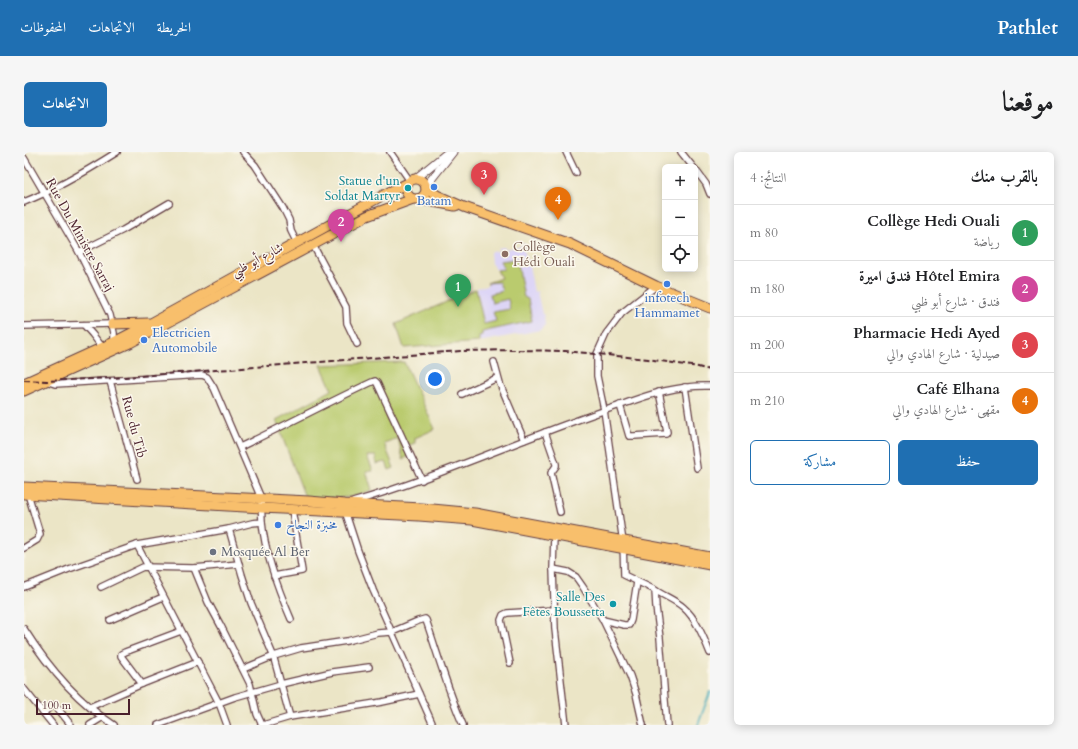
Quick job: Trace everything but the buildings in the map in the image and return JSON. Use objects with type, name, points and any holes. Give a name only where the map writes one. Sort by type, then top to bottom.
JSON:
[{"type":"main road","points":[[464,207],[415,199],[407,194],[406,187],[411,181],[422,180],[426,187],[437,195],[464,207],[570,244],[656,286],[710,308]]},
{"type":"main road","name":"شارع أبو ظبي","points":[[24,383],[159,328],[273,261],[297,243],[411,181]]},
{"type":"main road","points":[[415,199],[421,198],[424,195],[426,192],[426,187]]},
{"type":"main road","name":"شارع أبو ظبي","points":[[24,391],[109,348],[151,323],[273,261],[313,245],[367,216],[415,199]]},
{"type":"main road","points":[[112,324],[151,323]]},
{"type":"main road","points":[[25,492],[261,498],[419,516],[472,520],[554,535],[710,557]]},
{"type":"main road","points":[[25,492],[292,510],[422,508],[475,512],[554,527],[710,565]]},
{"type":"street","points":[[243,152],[255,165],[284,208],[289,220],[290,231],[297,243]]},
{"type":"street","points":[[390,152],[411,181],[451,152]]},
{"type":"street","points":[[426,187],[451,152]]},
{"type":"street","points":[[566,152],[576,173]]},
{"type":"street","points":[[681,152],[691,164]]},
{"type":"street","points":[[24,202],[45,193],[82,173],[114,153]]},
{"type":"street","name":"Rue Du Ministre Sarraj","points":[[24,158],[79,252],[110,315],[114,333],[109,348]]},
{"type":"street","points":[[698,173],[706,184],[710,194]]},
{"type":"street","points":[[79,252],[123,230],[169,203]]},
{"type":"street","points":[[313,245],[346,307],[347,323],[357,344]]},
{"type":"street","points":[[656,286],[622,313],[606,334],[597,354],[597,376],[604,410],[624,545],[624,575],[655,590],[683,607],[692,617],[705,640],[710,654]]},
{"type":"street","points":[[24,326],[112,324]]},
{"type":"street","points":[[84,325],[92,334],[109,348]]},
{"type":"street","points":[[494,362],[497,378],[524,440]]},
{"type":"street","points":[[38,377],[55,384],[205,375],[214,388],[261,498],[265,543],[274,576],[291,618]]},
{"type":"street","points":[[462,394],[497,378]]},
{"type":"street","name":"Rue du Tib","points":[[110,381],[137,479]]},
{"type":"street","points":[[240,447],[323,405],[375,381],[378,383],[422,480]]},
{"type":"street","points":[[433,725],[373,590],[358,551],[345,508],[604,410],[659,392],[685,387],[710,386]]},
{"type":"street","points":[[685,387],[697,468]]},
{"type":"street","points":[[620,405],[629,436],[666,434],[667,432],[659,392]]},
{"type":"street","points":[[545,432],[556,464],[551,473],[560,512]]},
{"type":"street","points":[[24,548],[37,540],[40,534],[25,492]]},
{"type":"street","points":[[274,576],[302,572],[292,510]]},
{"type":"street","points":[[24,587],[137,545],[262,522]]},
{"type":"street","points":[[229,529],[251,602],[274,656],[290,717]]},
{"type":"street","points":[[554,535],[554,610],[566,725]]},
{"type":"street","points":[[137,545],[219,703],[228,725]]},
{"type":"street","points":[[101,587],[141,568],[194,568],[239,564]]},
{"type":"street","points":[[194,568],[208,602],[250,684],[257,714],[262,725],[290,717],[382,702],[419,694]]},
{"type":"street","points":[[553,569],[568,572],[576,577],[603,620],[630,676],[643,725]]},
{"type":"street","points":[[603,620],[629,625],[637,582]]},
{"type":"street","points":[[655,590],[667,725]]},
{"type":"street","points":[[110,620],[163,597]]},
{"type":"street","points":[[510,663],[502,620],[503,615],[507,613],[554,610]]},
{"type":"street","points":[[243,669],[274,656],[301,648],[378,633],[392,632],[423,619],[426,620],[462,725]]},
{"type":"street","points":[[24,630],[33,644],[67,686],[90,707],[114,725]]},
{"type":"street","points":[[142,684],[121,654],[181,630]]},
{"type":"street","points":[[90,707],[142,684],[198,662]]},
{"type":"street","points":[[158,725],[235,697],[281,684],[332,672],[369,667]]},
{"type":"street","points":[[24,689],[53,725]]},
{"type":"street","points":[[43,713],[53,705],[56,705],[71,725]]},
{"type":"street","points":[[90,725],[103,717]]},
{"type":"shaded area","points":[[523,243],[526,244],[524,250],[529,265],[534,292],[537,291],[542,314],[544,315],[545,325],[540,330],[479,342],[479,336],[482,335],[482,332],[532,321],[524,297],[517,259],[500,261],[504,269],[497,270],[491,263],[490,252],[499,251],[498,248],[504,247],[505,249],[519,247]]},
{"type":"shaded area","points":[[499,282],[502,292],[492,302],[508,299],[510,309],[494,312],[496,321],[484,325],[477,288],[487,286],[487,283]]},
{"type":"green space","points":[[517,259],[524,297],[528,299],[532,321],[482,332],[482,335],[479,336],[479,342],[404,348],[396,324],[476,289],[484,324],[496,321],[493,312],[510,309],[508,299],[492,303],[490,294],[502,291],[499,282],[487,283],[501,278],[497,270],[504,269],[500,261]]},
{"type":"green space","points":[[404,362],[435,429],[415,438],[415,443],[409,445],[413,454],[403,459],[398,438],[384,443],[394,468],[389,470],[386,462],[376,464],[376,456],[367,456],[373,471],[366,471],[372,490],[351,497],[306,500],[276,420],[332,390],[321,365]]},
{"type":"waterway","points":[[698,725],[710,692]]},
{"type":"railway","points":[[24,380],[46,381],[114,378],[460,351],[514,350],[565,351],[648,359],[710,370]]},
{"type":"place","name":"Batam","points":[[434,187]]},
{"type":"place","name":"Statue d'un Soldat Martyr","points":[[408,188]]},
{"type":"place","name":"Pharmacie Hedi Ayed","points":[[484,195]]},
{"type":"place","name":"Café Elhana","points":[[558,220]]},
{"type":"place","name":"Hôtel Emira فندق اميرة","points":[[341,242]]},
{"type":"place","name":"Collège Hédi Ouali","points":[[505,254]]},
{"type":"place","name":"infotech Hammamet","points":[[667,284]]},
{"type":"place","name":"Collège Hedi Ouali","points":[[458,307]]},
{"type":"place","name":"Electricien Automobile","points":[[144,340]]},
{"type":"place","name":"مخبزة النجاح","points":[[278,525]]},
{"type":"place","name":"Mosquée Al Ber","points":[[213,552]]},
{"type":"place","name":"Salle Des Fêtes Boussetta","points":[[613,604]]}]
